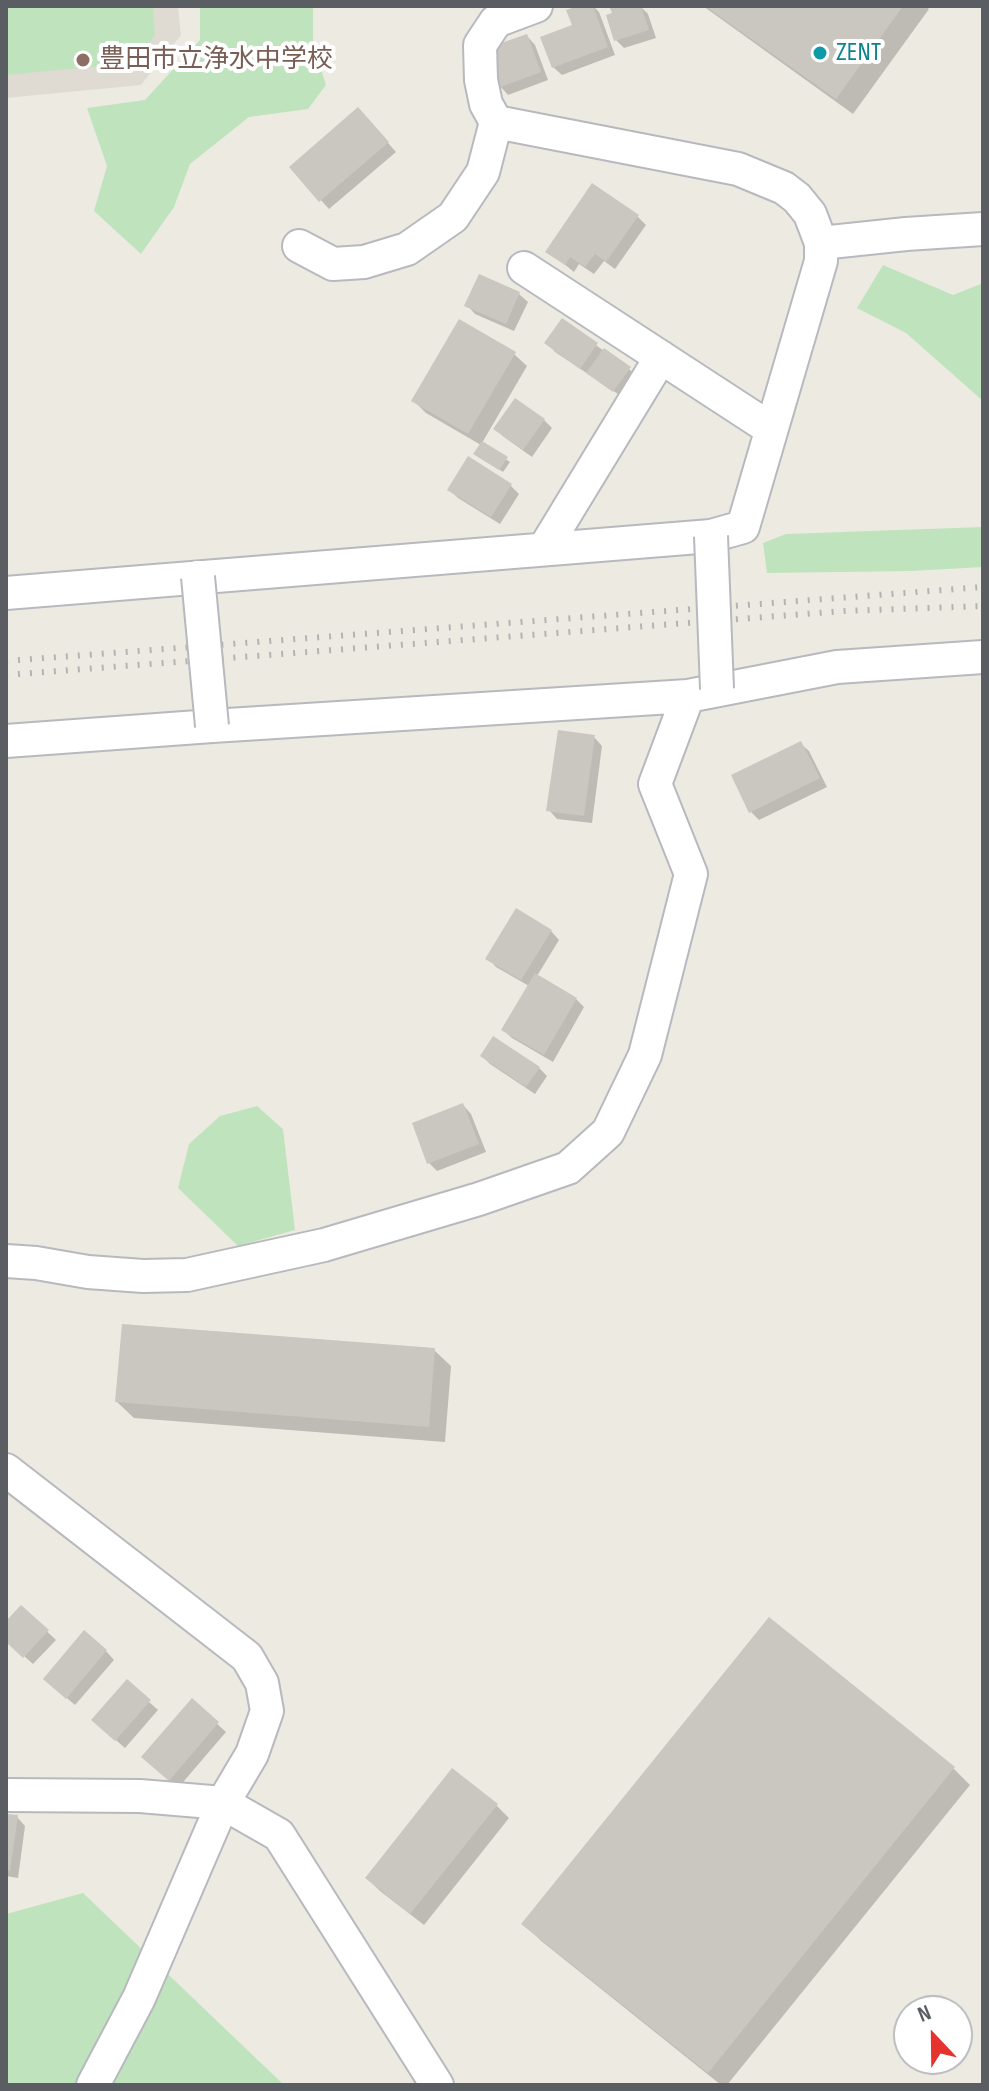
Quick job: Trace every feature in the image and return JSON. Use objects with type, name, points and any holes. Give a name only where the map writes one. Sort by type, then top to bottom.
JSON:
[{"type":"street","points":[[299,246],[333,264],[364,262],[407,249],[453,217],[483,172],[496,122],[486,104],[481,80],[480,45],[496,21],[536,6]]},
{"type":"street","points":[[6,593],[711,536],[743,527],[821,261],[821,243],[810,214],[784,188],[738,169],[496,122]]},
{"type":"street","points":[[821,243],[983,229]]},
{"type":"street","points":[[524,268],[771,429]]},
{"type":"street","points":[[544,549],[661,357]]},
{"type":"street","points":[[6,1261],[88,1272],[187,1275],[324,1245],[479,1199],[568,1168],[608,1132],[645,1055],[691,874],[655,784],[703,693],[711,536]]},
{"type":"street","points":[[198,577],[212,726]]},
{"type":"street","points":[[6,741],[703,693],[837,667],[983,657]]},
{"type":"street","points":[[6,1470],[247,1657],[262,1683],[267,1711],[252,1754],[223,1803],[139,1998],[93,2085]]},
{"type":"street","points":[[6,1795],[140,1796],[223,1803],[279,1835],[437,2085]]},
{"type":"shaded area","name":"豊田市立浄水中学校","points":[[6,6],[178,6],[181,35],[141,85],[6,98]]},
{"type":"green space","name":"豊田市立浄水中学校","points":[[6,6],[153,6],[155,35],[134,63],[6,75]]},
{"type":"green space","points":[[200,6],[313,6],[313,43],[326,85],[308,109],[249,117],[190,164],[174,207],[141,254],[94,211],[107,166],[87,108],[145,100],[200,40]]},
{"type":"green space","points":[[883,265],[953,295],[983,283],[983,401],[906,333],[857,308]]},
{"type":"green space","points":[[983,527],[983,567],[767,573],[763,543],[786,534]]},
{"type":"green space","points":[[257,1106],[283,1129],[295,1230],[238,1246],[178,1188],[189,1144],[220,1116]]},
{"type":"green space","points":[[83,1893],[284,2085],[6,2085],[6,1914]]},
{"type":"building","points":[[593,6],[608,47],[552,68],[540,37],[572,25],[566,10]]},
{"type":"building","points":[[609,6],[641,6],[649,30],[614,41],[606,15],[612,13]]},
{"type":"building","name":"ZENT","points":[[705,6],[903,6],[836,99]]},
{"type":"building","points":[[527,34],[541,72],[498,88],[484,49]]},
{"type":"building","points":[[358,107],[389,142],[319,202],[289,167]]},
{"type":"building","points":[[592,183],[639,215],[606,262],[595,254],[585,267],[570,257],[565,265],[545,252]]},
{"type":"building","points":[[479,274],[520,292],[506,324],[464,306]]},
{"type":"building","points":[[562,318],[598,343],[580,369],[544,343]]},
{"type":"building","points":[[459,319],[516,352],[468,434],[411,401]]},
{"type":"building","points":[[604,348],[631,367],[613,392],[586,373]]},
{"type":"building","points":[[515,398],[545,419],[523,450],[493,429]]},
{"type":"building","points":[[482,441],[508,457],[499,470],[473,454]]},
{"type":"building","points":[[468,456],[512,484],[491,517],[447,490]]},
{"type":"building","points":[[558,730],[595,735],[584,816],[546,811]]},
{"type":"building","points":[[801,741],[820,778],[749,813],[731,775]]},
{"type":"building","points":[[516,908],[552,930],[521,980],[485,959]]},
{"type":"building","points":[[535,973],[577,998],[544,1055],[501,1030]]},
{"type":"building","points":[[493,1036],[540,1067],[526,1087],[480,1056]]},
{"type":"building","points":[[463,1103],[479,1144],[427,1164],[412,1123]]},
{"type":"building","points":[[122,1324],[435,1348],[429,1427],[115,1402]]},
{"type":"building","points":[[21,1605],[49,1630],[23,1658],[6,1642],[6,1621]]},
{"type":"building","points":[[769,1617],[955,1767],[708,2073],[521,1924]]},
{"type":"building","points":[[84,1630],[107,1650],[66,1699],[43,1679]]},
{"type":"building","points":[[127,1679],[151,1700],[115,1741],[91,1720]]},
{"type":"building","points":[[192,1698],[219,1722],[169,1781],[141,1757]]},
{"type":"building","points":[[452,1768],[498,1804],[410,1914],[365,1878]]},
{"type":"building","points":[[6,1814],[18,1815],[10,1871],[6,1870]]},
{"type":"railway","points":[[6,661],[983,587]]},
{"type":"railway","points":[[6,675],[844,611],[983,606]]},
{"type":"place","name":"ZENT","points":[[820,53]]},
{"type":"place","name":"豊田市立浄水中学校","points":[[83,60]]}]
